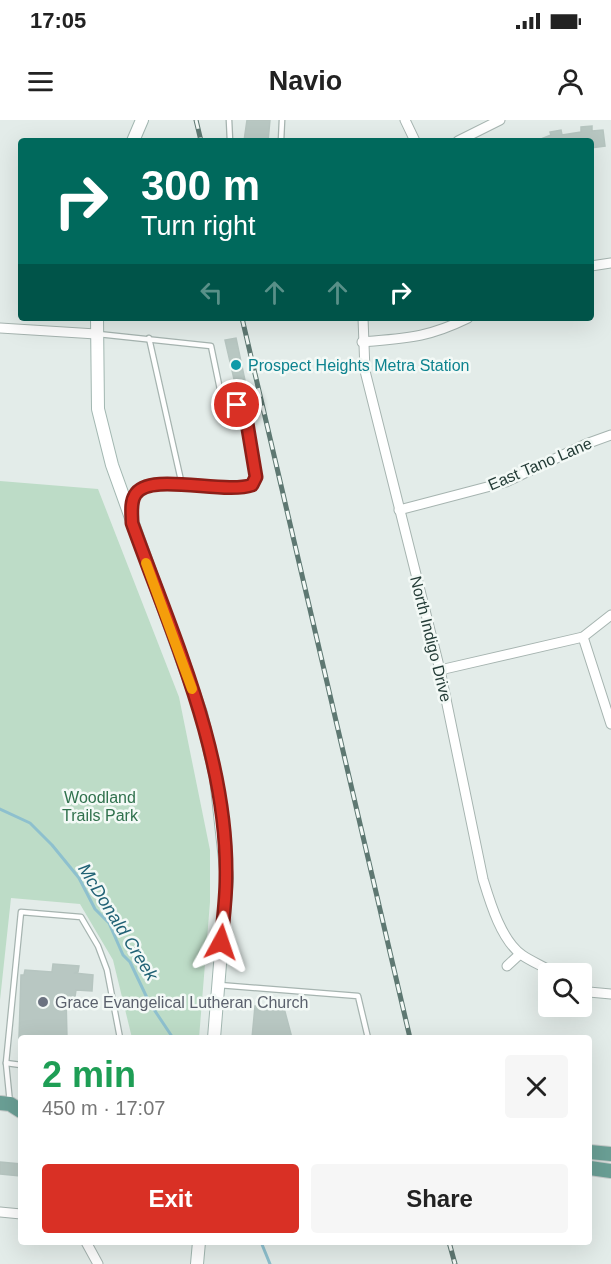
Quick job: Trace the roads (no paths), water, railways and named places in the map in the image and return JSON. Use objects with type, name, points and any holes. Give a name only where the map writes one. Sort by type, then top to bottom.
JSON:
[{"type":"main road","points":[[134,138],[142,120]]},
{"type":"main road","points":[[97,321],[98,409],[112,465],[201,713],[216,778],[226,878],[214,1035]]},
{"type":"main road","points":[[592,1152],[611,1155]]},
{"type":"main road","points":[[592,1168],[611,1170]]},
{"type":"main road","points":[[198,1264],[199,1245]]},
{"type":"street","points":[[405,120],[414,138]]},
{"type":"street","points":[[464,138],[500,120]]},
{"type":"street","points":[[594,266],[611,263]]},
{"type":"street","name":"North Indigo Drive","points":[[363,321],[365,371],[440,670],[489,899],[505,933],[520,954]]},
{"type":"street","points":[[362,342],[420,337],[440,332],[462,321]]},
{"type":"street","points":[[0,328],[96,334]]},
{"type":"street","name":"East Tano Lane","points":[[399,510],[506,482],[586,444],[611,435]]},
{"type":"street","points":[[440,670],[583,637],[611,615]]},
{"type":"street","points":[[583,637],[611,724]]},
{"type":"street","points":[[507,966],[520,954],[538,964]]},
{"type":"street","points":[[592,992],[611,994]]},
{"type":"street","points":[[0,1212],[18,1214]]},
{"type":"street","points":[[88,1245],[98,1264]]},
{"type":"lane","points":[[229,120],[230,138]]},
{"type":"lane","points":[[281,138],[282,120]]},
{"type":"lane","points":[[96,334],[211,346],[223,404],[237,405],[246,417],[256,477],[252,485],[242,489],[158,483],[144,485],[135,494],[132,523]]},
{"type":"lane","points":[[149,338],[182,485]]},
{"type":"lane","points":[[13,1104],[6,1063],[21,912],[81,917],[98,946],[107,970],[119,1035]]},
{"type":"lane","points":[[218,985],[358,996],[367,1035]]},
{"type":"lane","points":[[6,1063],[18,1065]]},
{"type":"waterway","name":"McDonald Creek","points":[[0,809],[30,823],[79,878],[95,909],[109,923],[123,955],[130,962],[149,1002],[171,1035]]},
{"type":"waterway","name":"McDonald Creek","points":[[262,1245],[270,1264]]},
{"type":"railway","points":[[196,120],[200,138]]},
{"type":"railway","points":[[243,321],[409,1035]]},
{"type":"railway","points":[[450,1245],[455,1264]]},
{"type":"place","name":"Prospect Heights Metra Station","points":[[236,365]]},
{"type":"place","name":"Grace Evangelical Lutheran Church","points":[[43,1002]]},
{"type":"park label","name":"Woodland Trails Park","points":[[100,806]]}]
